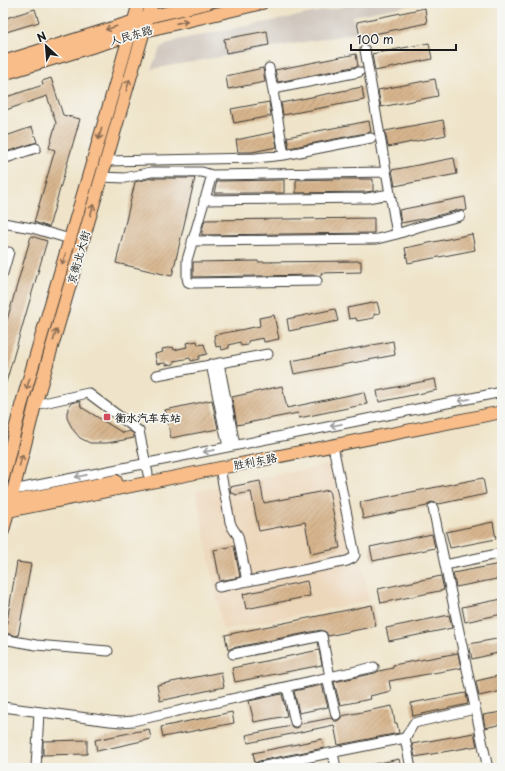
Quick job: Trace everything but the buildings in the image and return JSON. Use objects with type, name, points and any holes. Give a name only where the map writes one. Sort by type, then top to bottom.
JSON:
[{"type":"main road","name":"京衡北大街","points":[[3,478],[21,406],[139,3]]},
{"type":"main road","name":"京衡北大街","points":[[3,531],[35,405],[152,3]]},
{"type":"main road","name":"人民东路","points":[[3,62],[148,17],[208,3]]},
{"type":"main road","name":"人民东路","points":[[3,74],[144,30],[262,3]]},
{"type":"main road","name":"胜利东路","points":[[9,507],[147,469],[502,404]]},
{"type":"main road","name":"胜利东路","points":[[9,507],[220,468],[502,412]]},
{"type":"street","points":[[365,50],[397,234]]},
{"type":"street","points":[[269,68],[284,155]]},
{"type":"street","points":[[273,89],[359,72]]},
{"type":"street","points":[[106,161],[256,158],[284,155],[371,138]]},
{"type":"street","points":[[3,159],[36,148]]},
{"type":"street","points":[[101,177],[125,178],[151,172],[202,172],[212,175],[386,172]]},
{"type":"street","points":[[212,175],[187,260],[188,282],[317,281]]},
{"type":"street","points":[[204,200],[367,198],[390,194]]},
{"type":"street","points":[[192,241],[376,239],[397,234],[418,226],[460,216]]},
{"type":"street","points":[[3,223],[32,228],[70,238]]},
{"type":"street","points":[[3,252],[9,252],[3,273]]},
{"type":"street","points":[[157,375],[268,354]]},
{"type":"street","points":[[215,364],[232,446]]},
{"type":"street","points":[[14,490],[147,469],[232,446],[502,392]]},
{"type":"street","points":[[35,405],[88,394],[139,431],[147,469]]},
{"type":"street","points":[[219,587],[347,561],[353,558],[355,555],[333,446]]},
{"type":"street","points":[[220,468],[230,522],[238,536],[247,581]]},
{"type":"street","points":[[433,508],[487,764]]},
{"type":"street","points":[[445,565],[502,553]]},
{"type":"street","points":[[233,654],[322,636],[328,677],[336,715]]},
{"type":"street","points":[[3,639],[36,645],[108,650]]},
{"type":"street","points":[[3,707],[120,722],[134,721],[374,667]]},
{"type":"street","points":[[287,687],[295,722]]},
{"type":"street","points":[[411,768],[405,738],[414,723],[475,709]]},
{"type":"street","points":[[36,768],[39,712]]},
{"type":"street","points":[[260,767],[405,738]]},
{"type":"street","points":[[333,753],[336,768]]},
{"type":"shaded area","points":[[362,3],[420,3],[353,16],[356,33],[151,69],[161,47],[178,40]]},
{"type":"shaded area","points":[[342,462],[369,601],[223,630],[196,491]]},
{"type":"place","name":"衡水汽车东站","points":[[107,417]]}]
